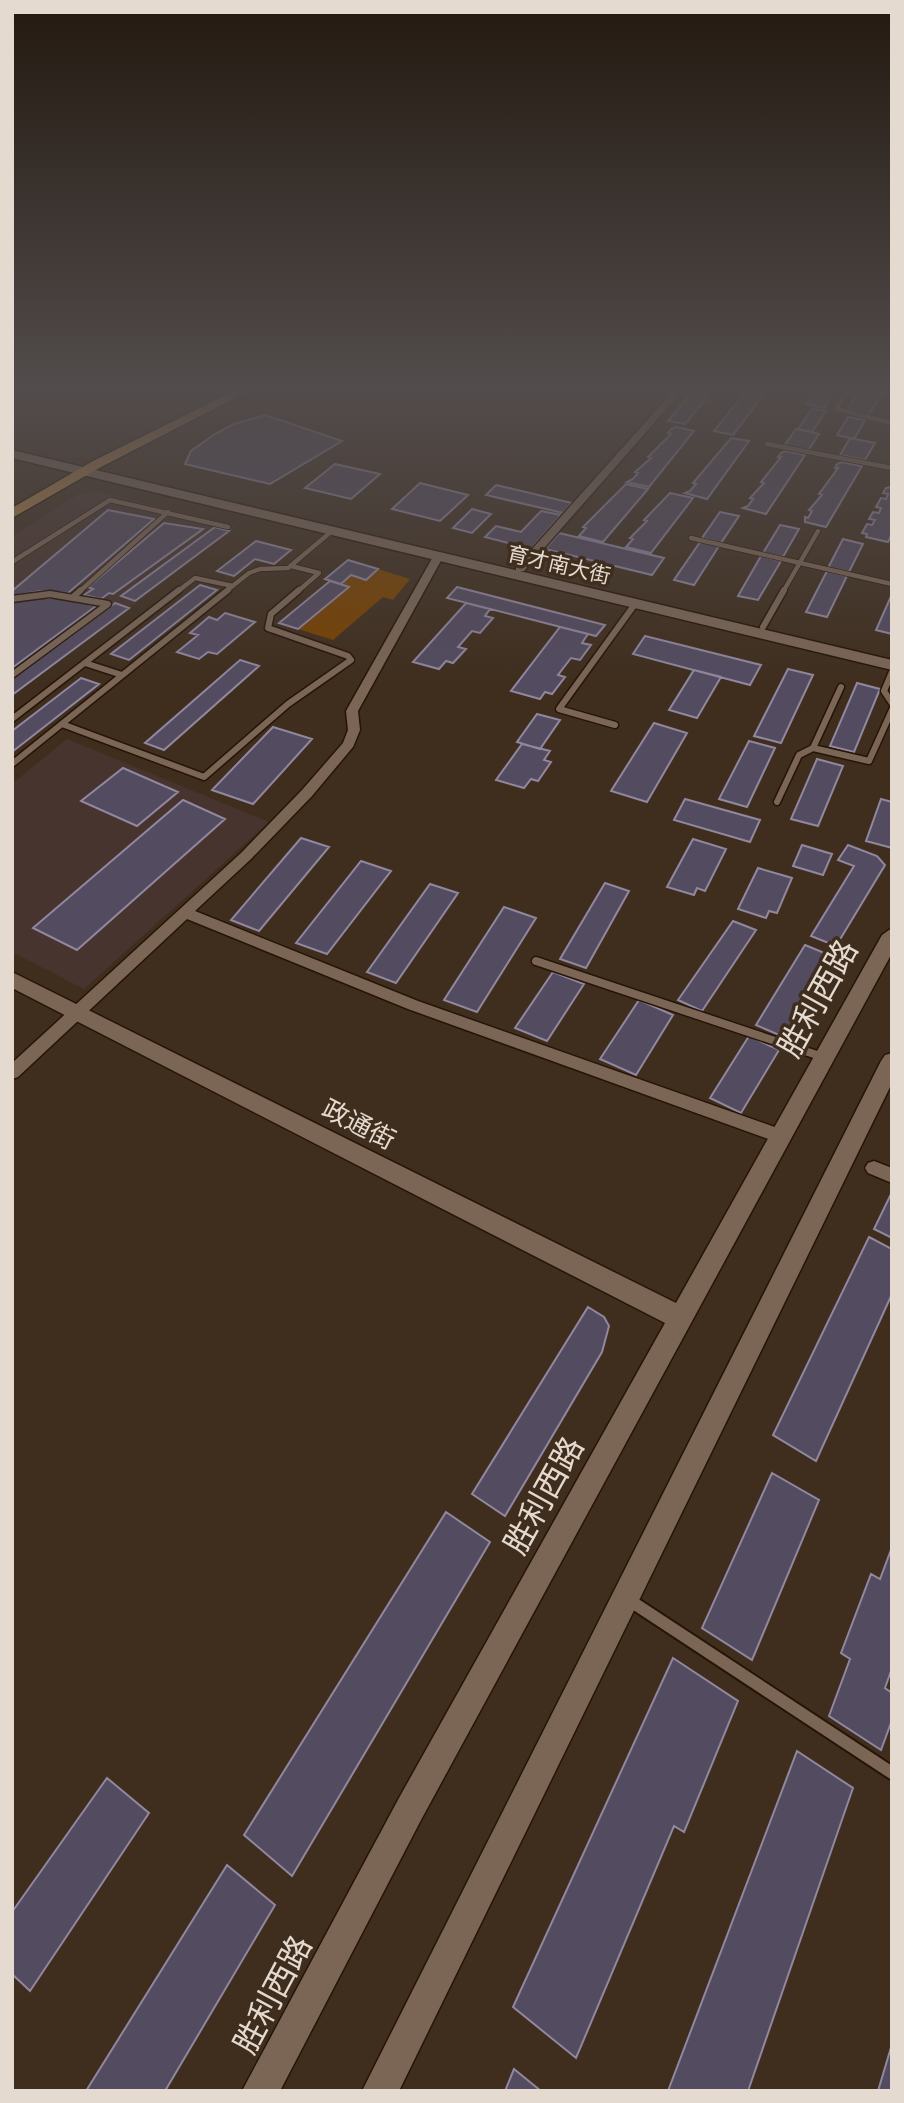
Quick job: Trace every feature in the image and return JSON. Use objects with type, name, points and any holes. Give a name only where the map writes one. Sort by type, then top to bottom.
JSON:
[{"type":"main road","points":[[12,500],[39,487]]},
{"type":"main road","points":[[12,514],[51,487]]},
{"type":"main road","name":"育才南大街","points":[[160,487],[892,665]]},
{"type":"main road","name":"育才南大街","points":[[168,487],[892,657]]},
{"type":"main road","name":"胜利西路","points":[[260,2091],[410,1809],[892,935]]},
{"type":"main road","name":"政通街","points":[[12,979],[680,1318]]},
{"type":"main road","points":[[380,2091],[892,1061]]},
{"type":"street","points":[[520,569],[593,487]]},
{"type":"street","points":[[12,1073],[246,856],[349,744],[354,730],[352,711],[438,556]]},
{"type":"street","points":[[185,913],[413,1005],[780,1136]]},
{"type":"street","points":[[874,1168],[892,1176]]},
{"type":"lane","points":[[12,562],[104,501],[119,500],[228,527]]},
{"type":"lane","points":[[73,597],[168,512]]},
{"type":"lane","points":[[12,764],[249,572],[260,569],[281,570],[291,566],[332,531]]},
{"type":"lane","points":[[763,627],[817,531]]},
{"type":"lane","points":[[691,538],[892,584]]},
{"type":"lane","points":[[62,724],[204,777],[288,704],[351,660],[348,656],[268,628],[271,614],[319,573],[291,566]]},
{"type":"lane","points":[[12,719],[195,578],[233,586]]},
{"type":"lane","points":[[12,598],[34,594],[73,597],[108,604],[12,675]]},
{"type":"lane","points":[[615,725],[559,709],[635,604]]},
{"type":"lane","points":[[85,663],[122,675]]},
{"type":"lane","points":[[892,672],[884,691],[892,703]]},
{"type":"lane","points":[[777,802],[800,755],[813,748],[841,687]]},
{"type":"lane","points":[[813,748],[869,761],[873,758],[892,710]]},
{"type":"lane","points":[[536,961],[823,1057]]},
{"type":"lane","points":[[624,1597],[892,1773]]},
{"type":"shaded area","points":[[100,492],[236,527],[12,697],[12,536],[79,494]]},
{"type":"shaded area","points":[[378,569],[410,579],[393,600],[383,597],[333,640],[298,629],[348,587],[341,584],[351,575],[366,580]]},
{"type":"shaded area","points":[[67,739],[269,822],[84,989],[12,952],[12,784]]},
{"type":"building","points":[[306,487],[365,487],[351,499]]},
{"type":"building","points":[[416,487],[437,487],[468,495],[440,521],[392,509]]},
{"type":"building","points":[[494,487],[505,487],[572,503],[563,513],[486,495]]},
{"type":"building","points":[[623,487],[648,489],[603,542],[579,536],[586,528],[583,527]]},
{"type":"building","points":[[693,487],[716,487],[707,499],[685,493]]},
{"type":"building","points":[[760,487],[784,487],[766,514],[743,508],[753,499],[750,498]]},
{"type":"building","points":[[824,487],[850,487],[826,527],[805,522],[805,517],[808,518],[812,511],[809,510],[822,495],[819,494]]},
{"type":"building","points":[[892,487],[892,534],[888,542],[866,537],[867,534],[862,533],[867,524],[872,525],[875,520],[869,519],[873,512],[879,513],[881,508],[876,507],[881,498],[886,499],[888,494],[883,493],[886,488]]},
{"type":"building","points":[[670,493],[693,498],[651,553],[626,547],[633,539],[630,538],[647,521],[644,520]]},
{"type":"building","points":[[472,509],[491,514],[472,533],[453,528]]},
{"type":"building","points":[[108,510],[154,519],[68,593],[40,591],[12,596],[12,591]]},
{"type":"building","points":[[541,511],[561,515],[531,549],[485,537],[496,526],[521,532]]},
{"type":"building","points":[[720,512],[739,516],[721,543],[702,538]]},
{"type":"building","points":[[164,523],[203,529],[113,594],[109,593],[101,599],[84,595],[93,589],[88,587]]},
{"type":"building","points":[[780,525],[799,529],[783,557],[763,553]]},
{"type":"building","points":[[215,527],[229,531],[135,601],[121,596]]},
{"type":"building","points":[[559,533],[664,558],[652,575],[545,549]]},
{"type":"building","points":[[843,539],[863,544],[849,572],[828,568]]},
{"type":"building","points":[[256,541],[291,550],[274,564],[255,559],[234,576],[217,571]]},
{"type":"building","points":[[700,542],[719,546],[694,585],[674,580]]},
{"type":"building","points":[[761,556],[781,561],[758,600],[738,596]]},
{"type":"building","points":[[348,560],[378,569],[366,580],[351,575],[341,584],[325,579]]},
{"type":"building","points":[[827,571],[847,576],[827,617],[806,612]]},
{"type":"building","points":[[330,581],[349,587],[298,629],[279,623]]},
{"type":"building","points":[[200,585],[217,590],[129,660],[111,654]]},
{"type":"building","points":[[457,587],[605,625],[596,636],[447,598]]},
{"type":"building","points":[[892,594],[892,634],[876,630]]},
{"type":"building","points":[[30,598],[62,598],[96,606],[12,668],[12,602]]},
{"type":"building","points":[[115,603],[129,608],[12,695],[12,679]]},
{"type":"building","points":[[466,603],[490,609],[485,616],[493,618],[480,633],[472,631],[458,647],[466,649],[453,663],[446,661],[439,669],[413,662]]},
{"type":"building","points":[[225,613],[255,622],[217,654],[208,652],[199,659],[177,652],[198,635],[190,633],[209,617],[217,620]]},
{"type":"building","points":[[560,627],[588,634],[582,643],[591,645],[580,660],[571,658],[558,675],[565,677],[552,694],[545,692],[540,699],[511,691]]},
{"type":"building","points":[[645,636],[761,665],[750,685],[633,654]]},
{"type":"building","points":[[240,660],[259,666],[164,750],[145,743]]},
{"type":"building","points":[[788,669],[813,675],[781,743],[754,736]]},
{"type":"building","points":[[694,670],[721,677],[697,718],[669,710]]},
{"type":"building","points":[[81,678],[99,684],[12,752],[12,731]]},
{"type":"building","points":[[857,683],[880,689],[854,752],[830,746]]},
{"type":"building","points":[[537,714],[560,720],[540,749],[517,742]]},
{"type":"building","points":[[654,723],[687,733],[647,802],[611,791]]},
{"type":"building","points":[[273,727],[312,739],[253,804],[212,790]]},
{"type":"building","points":[[749,741],[775,748],[747,807],[719,799]]},
{"type":"building","points":[[522,744],[550,751],[544,760],[551,762],[538,781],[531,779],[524,788],[496,780]]},
{"type":"building","points":[[817,759],[843,766],[818,826],[791,819]]},
{"type":"building","points":[[123,768],[178,792],[137,826],[81,801]]},
{"type":"building","points":[[685,799],[760,820],[750,842],[674,820]]},
{"type":"building","points":[[881,799],[892,802],[892,848],[866,841]]},
{"type":"building","points":[[183,800],[225,819],[77,950],[33,928]]},
{"type":"building","points":[[301,838],[329,847],[259,931],[231,920]]},
{"type":"building","points":[[693,839],[726,849],[705,891],[697,888],[694,895],[667,887]]},
{"type":"building","points":[[802,845],[832,854],[823,875],[793,866]]},
{"type":"building","points":[[848,845],[877,856],[885,865],[836,946],[811,936],[854,866],[838,860]]},
{"type":"building","points":[[361,861],[391,871],[327,954],[296,943]]},
{"type":"building","points":[[758,868],[792,878],[777,913],[769,911],[766,918],[738,909]]},
{"type":"building","points":[[605,883],[629,891],[586,968],[560,959]]},
{"type":"building","points":[[430,884],[458,893],[396,983],[367,972]]},
{"type":"building","points":[[504,907],[536,918],[477,1012],[444,1000]]},
{"type":"building","points":[[733,921],[756,930],[702,1011],[678,1000]]},
{"type":"building","points":[[805,945],[834,957],[786,1038],[756,1025]]},
{"type":"building","points":[[553,972],[584,984],[547,1041],[515,1028]]},
{"type":"building","points":[[639,1000],[673,1015],[636,1075],[600,1059]]},
{"type":"building","points":[[749,1036],[779,1050],[741,1113],[710,1098]]},
{"type":"building","points":[[892,1192],[892,1238],[874,1229]]},
{"type":"building","points":[[869,1237],[892,1249],[892,1294],[816,1461],[773,1435]]},
{"type":"building","points":[[588,1307],[604,1317],[609,1326],[602,1352],[505,1516],[472,1494]]},
{"type":"building","points":[[772,1473],[819,1500],[752,1660],[702,1628]]},
{"type":"building","points":[[446,1512],[490,1542],[292,1876],[244,1835]]},
{"type":"building","points":[[892,1547],[892,1668],[885,1688],[892,1693],[892,1720],[881,1750],[829,1716],[850,1659],[841,1653],[871,1574],[880,1579]]},
{"type":"building","points":[[673,1658],[738,1701],[684,1832],[674,1826],[576,2058],[513,2007]]},
{"type":"building","points":[[797,1751],[853,1788],[748,2091],[668,2091]]},
{"type":"building","points":[[107,1778],[149,1813],[30,1991],[12,1974],[12,1912]]},
{"type":"building","points":[[227,1865],[275,1905],[165,2091],[86,2091]]},
{"type":"building","points":[[892,2044],[892,2091],[878,2091]]},
{"type":"building","points":[[514,2069],[541,2091],[505,2091]]}]
